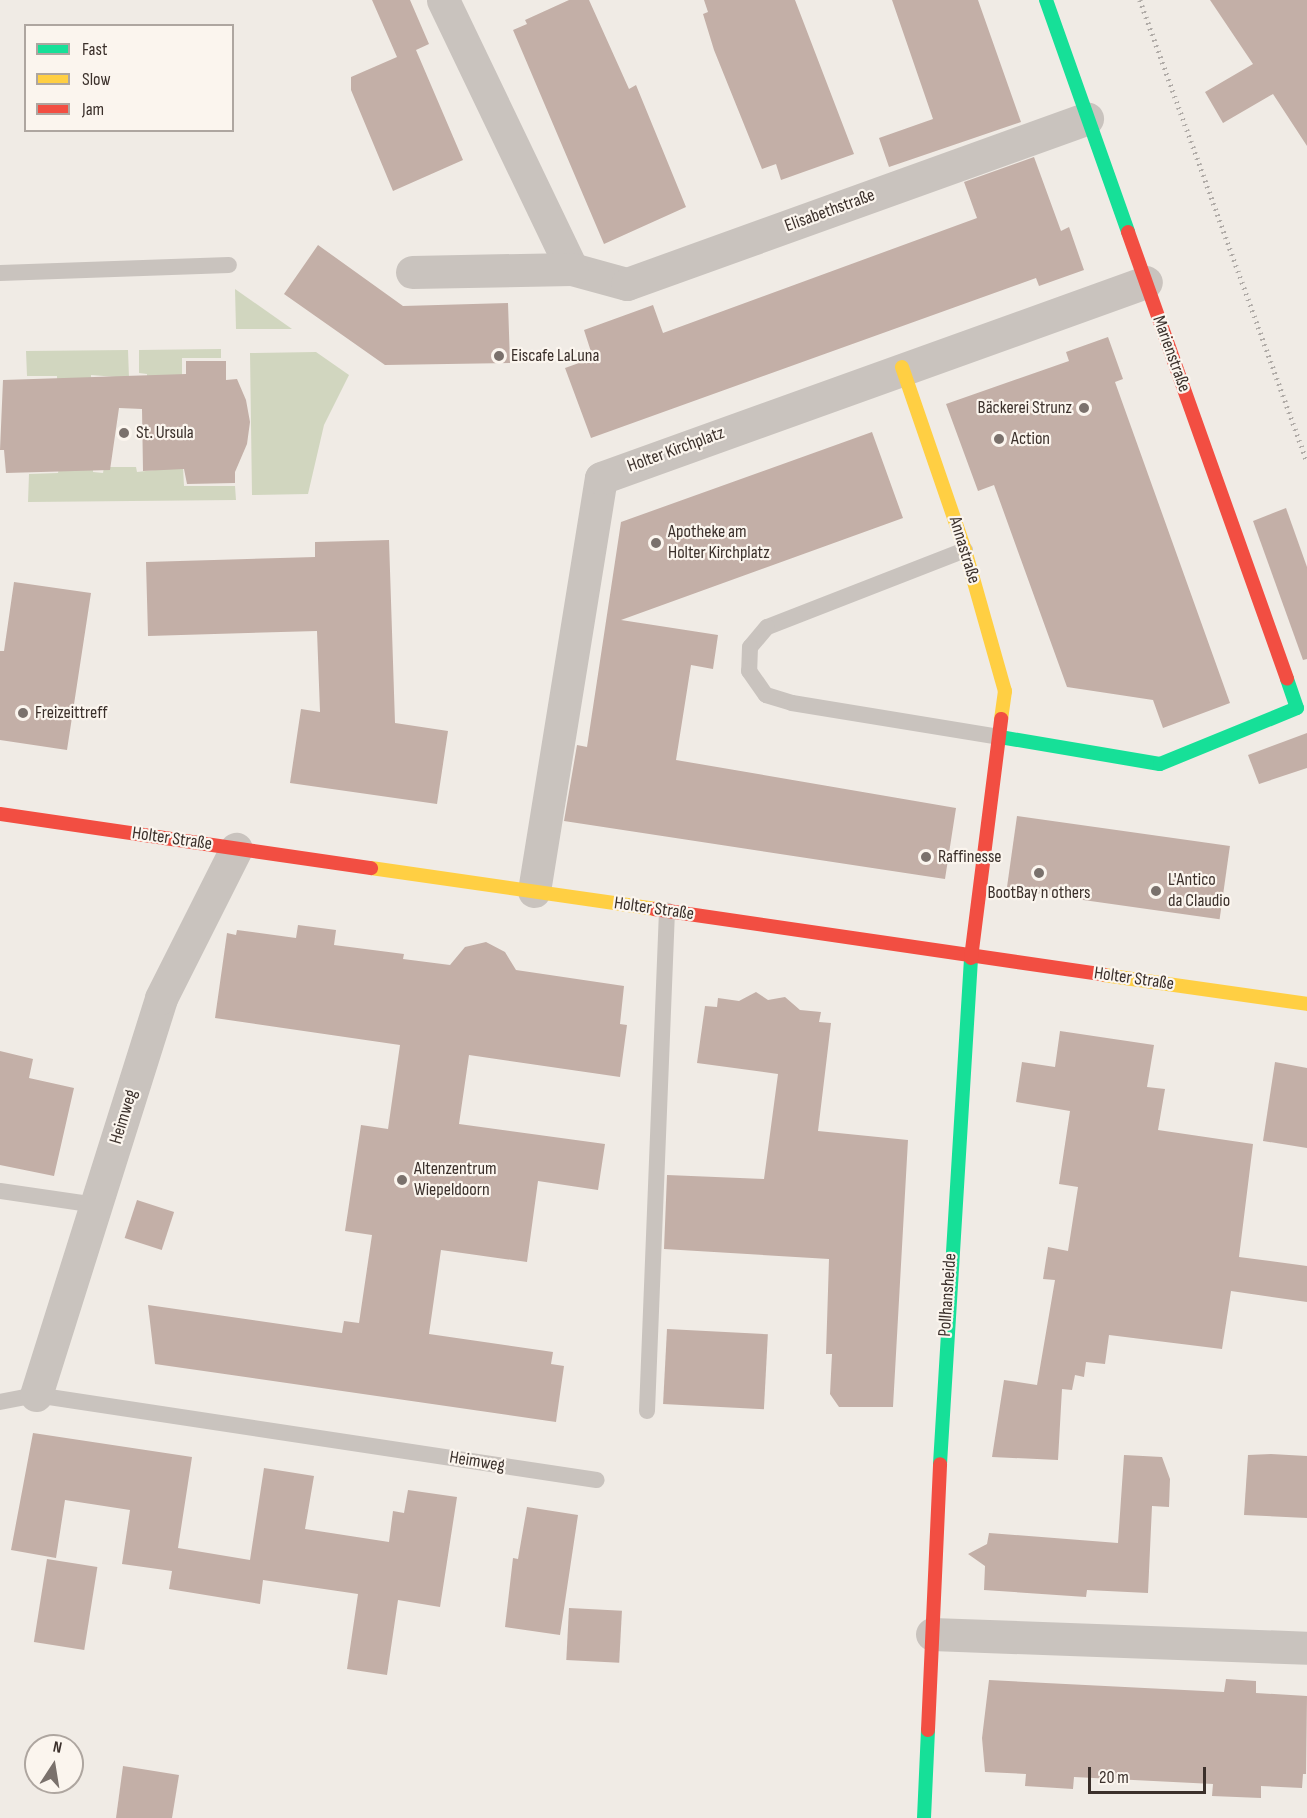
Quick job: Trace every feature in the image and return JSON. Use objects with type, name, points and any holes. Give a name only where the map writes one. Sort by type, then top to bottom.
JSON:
[{"type":"street","points":[[443,0],[572,269]]},
{"type":"street","name":"Marienstraße","points":[[1000,737],[1160,764],[1297,708],[1046,0]]},
{"type":"street","name":"Elisabethstraße","points":[[412,272],[572,269],[627,284],[1087,118]]},
{"type":"street","name":"Holter Kirchplatz","points":[[534,891],[601,478],[902,367],[1146,282]]},
{"type":"street","name":"Annastraße","points":[[902,367],[965,550],[1005,691],[971,956]]},
{"type":"street","name":"Holter Straße","points":[[0,814],[1307,1004]]},
{"type":"street","name":"Heimweg","points":[[36,1395],[161,999],[236,849]]},
{"type":"street","name":"Pollhansheide","points":[[924,1818],[945,1341],[971,956]]},
{"type":"street","points":[[932,1634],[1307,1648]]},
{"type":"lane","points":[[0,273],[229,265]]},
{"type":"lane","points":[[965,550],[766,627],[750,647],[749,671],[766,695],[792,703],[1000,737]]},
{"type":"lane","points":[[647,1411],[667,910]]},
{"type":"lane","points":[[0,1191],[96,1205]]},
{"type":"lane","name":"Heimweg","points":[[0,1402],[36,1395],[597,1480]]},
{"type":"green space","points":[[235,289],[292,329],[236,329]]},
{"type":"green space","points":[[221,349],[221,358],[182,358],[182,378],[147,379],[147,374],[139,373],[139,350]]},
{"type":"green space","points":[[128,350],[129,378],[91,375],[91,379],[57,380],[57,376],[27,376],[26,351]]},
{"type":"green space","points":[[316,352],[349,375],[324,425],[308,494],[252,495],[250,353]]},
{"type":"green space","points":[[104,467],[136,467],[137,472],[183,467],[184,486],[235,486],[236,500],[28,502],[29,474],[58,473],[59,468],[93,468],[93,472],[103,473]]},
{"type":"building","points":[[372,0],[410,0],[429,44],[416,50],[463,160],[393,191],[351,90],[351,77],[397,57]]},
{"type":"building","points":[[569,0],[589,0],[629,89],[636,85],[686,207],[604,244],[513,30],[527,24],[525,20]]},
{"type":"building","points":[[704,0],[795,0],[854,154],[781,180],[776,164],[762,169],[714,50],[703,14],[708,12]]},
{"type":"building","points":[[892,0],[978,0],[1021,122],[889,167],[879,138],[933,119]]},
{"type":"building","points":[[1210,0],[1307,0],[1307,146],[1273,94],[1223,123],[1205,92],[1253,64]]},
{"type":"building","points":[[1034,157],[1061,231],[1069,227],[1084,270],[1039,286],[1036,278],[591,438],[565,368],[593,358],[584,330],[653,305],[663,333],[977,218],[964,182]]},
{"type":"building","points":[[318,245],[403,306],[508,303],[510,363],[385,365],[284,294]]},
{"type":"building","points":[[1108,337],[1123,379],[1115,382],[1230,703],[1163,728],[1153,700],[1067,687],[994,485],[978,491],[946,404],[1069,361],[1066,352]]},
{"type":"building","name":"St. Ursula","points":[[186,361],[226,361],[226,380],[237,379],[246,400],[250,422],[247,444],[235,472],[235,483],[187,484],[184,469],[143,471],[142,409],[119,408],[110,470],[6,473],[4,450],[0,450],[3,380],[186,374]]},
{"type":"building","points":[[872,432],[903,518],[621,620],[718,635],[713,669],[691,665],[676,760],[956,808],[945,879],[564,821],[577,745],[587,747],[621,522]]},
{"type":"building","points":[[1286,508],[1307,567],[1307,659],[1303,660],[1253,521]]},
{"type":"building","points":[[389,540],[395,723],[448,731],[437,804],[290,783],[301,709],[320,712],[317,631],[148,636],[146,562],[315,557],[315,542]]},
{"type":"building","points":[[14,582],[91,593],[67,750],[0,740],[0,651],[4,651]]},
{"type":"building","points":[[1307,733],[1307,768],[1259,784],[1248,755]]},
{"type":"building","points":[[1017,816],[1230,846],[1220,919],[1007,889]]},
{"type":"building","name":"Altenzentrum Wiepeldoorn","points":[[298,925],[336,930],[334,945],[404,954],[403,959],[450,965],[465,947],[486,942],[505,952],[516,970],[624,986],[620,1024],[627,1025],[620,1077],[469,1055],[459,1124],[605,1144],[598,1190],[538,1181],[527,1262],[441,1250],[429,1334],[553,1352],[551,1364],[564,1366],[556,1422],[155,1364],[148,1305],[342,1333],[344,1321],[359,1323],[372,1235],[345,1231],[361,1125],[388,1129],[400,1045],[215,1018],[227,933],[236,935],[237,930],[296,938]]},
{"type":"building","points":[[756,992],[768,1000],[785,997],[800,1010],[821,1012],[819,1022],[831,1023],[818,1131],[908,1140],[893,1407],[839,1407],[830,1394],[832,1354],[826,1354],[829,1259],[664,1249],[667,1175],[764,1179],[778,1074],[697,1063],[705,1006],[717,1007],[718,998],[739,1001]]},
{"type":"building","points":[[1060,1031],[1154,1045],[1147,1087],[1165,1089],[1158,1130],[1253,1144],[1239,1257],[1307,1266],[1307,1302],[1231,1291],[1222,1349],[1109,1335],[1105,1364],[1086,1362],[1084,1377],[1075,1375],[1072,1390],[1062,1389],[1058,1460],[992,1457],[1004,1380],[1037,1385],[1055,1280],[1043,1279],[1048,1247],[1068,1251],[1078,1187],[1059,1184],[1070,1111],[1016,1102],[1022,1062],[1055,1067]]},
{"type":"building","points":[[0,1051],[33,1059],[29,1078],[74,1088],[54,1176],[0,1165]]},
{"type":"building","points":[[1275,1062],[1307,1068],[1307,1148],[1263,1141]]},
{"type":"building","points":[[137,1200],[174,1212],[162,1250],[125,1238]]},
{"type":"building","points":[[667,1329],[768,1334],[764,1409],[663,1404]]},
{"type":"building","points":[[33,1433],[192,1457],[178,1548],[250,1560],[264,1468],[314,1476],[305,1529],[389,1542],[393,1511],[404,1513],[408,1490],[457,1497],[440,1607],[398,1600],[387,1675],[347,1669],[358,1594],[263,1580],[260,1604],[169,1589],[172,1571],[122,1564],[130,1510],[65,1500],[56,1558],[11,1550]]},
{"type":"building","points":[[1124,1455],[1162,1457],[1170,1479],[1169,1507],[1152,1506],[1148,1593],[1087,1590],[1086,1597],[984,1590],[985,1566],[968,1554],[987,1544],[989,1533],[1118,1543]]},
{"type":"building","points":[[1248,1455],[1307,1456],[1307,1518],[1244,1515]]},
{"type":"building","points":[[527,1507],[578,1515],[560,1635],[505,1627],[513,1558],[518,1559]]},
{"type":"building","points":[[47,1559],[97,1567],[84,1650],[34,1642]]},
{"type":"building","points":[[569,1608],[622,1611],[619,1663],[566,1660]]},
{"type":"building","points":[[1226,1679],[1256,1681],[1256,1693],[1307,1696],[1306,1774],[1303,1774],[1302,1788],[1261,1786],[1261,1798],[1212,1796],[1213,1784],[1074,1777],[1073,1789],[1025,1786],[1026,1774],[985,1772],[982,1738],[989,1680],[1224,1692]]},
{"type":"building","points":[[123,1766],[179,1775],[172,1818],[116,1818]]},
{"type":"railway","points":[[1140,0],[1307,461]]},
{"type":"traffic: fast","points":[[1046,0],[1128,232]]},
{"type":"traffic: fast","points":[[1000,737],[1160,764],[1297,708],[1287,679]]},
{"type":"traffic: fast","points":[[940,1464],[971,958]]},
{"type":"traffic: fast","points":[[924,1818],[928,1730]]},
{"type":"traffic: slow","points":[[902,367],[965,550],[1005,691],[1001,719]]},
{"type":"traffic: slow","points":[[371,868],[654,909]]},
{"type":"traffic: slow","points":[[1104,975],[1307,1004]]},
{"type":"traffic: jam","points":[[1128,232],[1287,679]]},
{"type":"traffic: jam","points":[[971,958],[1001,719]]},
{"type":"traffic: jam","points":[[0,814],[371,868]]},
{"type":"traffic: jam","points":[[654,909],[1104,975]]},
{"type":"traffic: jam","points":[[928,1730],[940,1464]]},
{"type":"place","name":"Eiscafe LaLuna","points":[[499,356]]},
{"type":"place","name":"Bäckerei Strunz","points":[[1084,408]]},
{"type":"place","name":"St. Ursula","points":[[124,433]]},
{"type":"place","name":"Action","points":[[999,439]]},
{"type":"place","name":"Apotheke am Holter Kirchplatz","points":[[656,543]]},
{"type":"place","name":"Freizeittreff","points":[[23,713]]},
{"type":"place","name":"Raffinesse","points":[[926,857]]},
{"type":"place","name":"BootBay n others","points":[[1039,873]]},
{"type":"place","name":"L'Antico da Claudio","points":[[1156,891]]},
{"type":"place","name":"Altenzentrum Wiepeldoorn","points":[[402,1180]]}]
